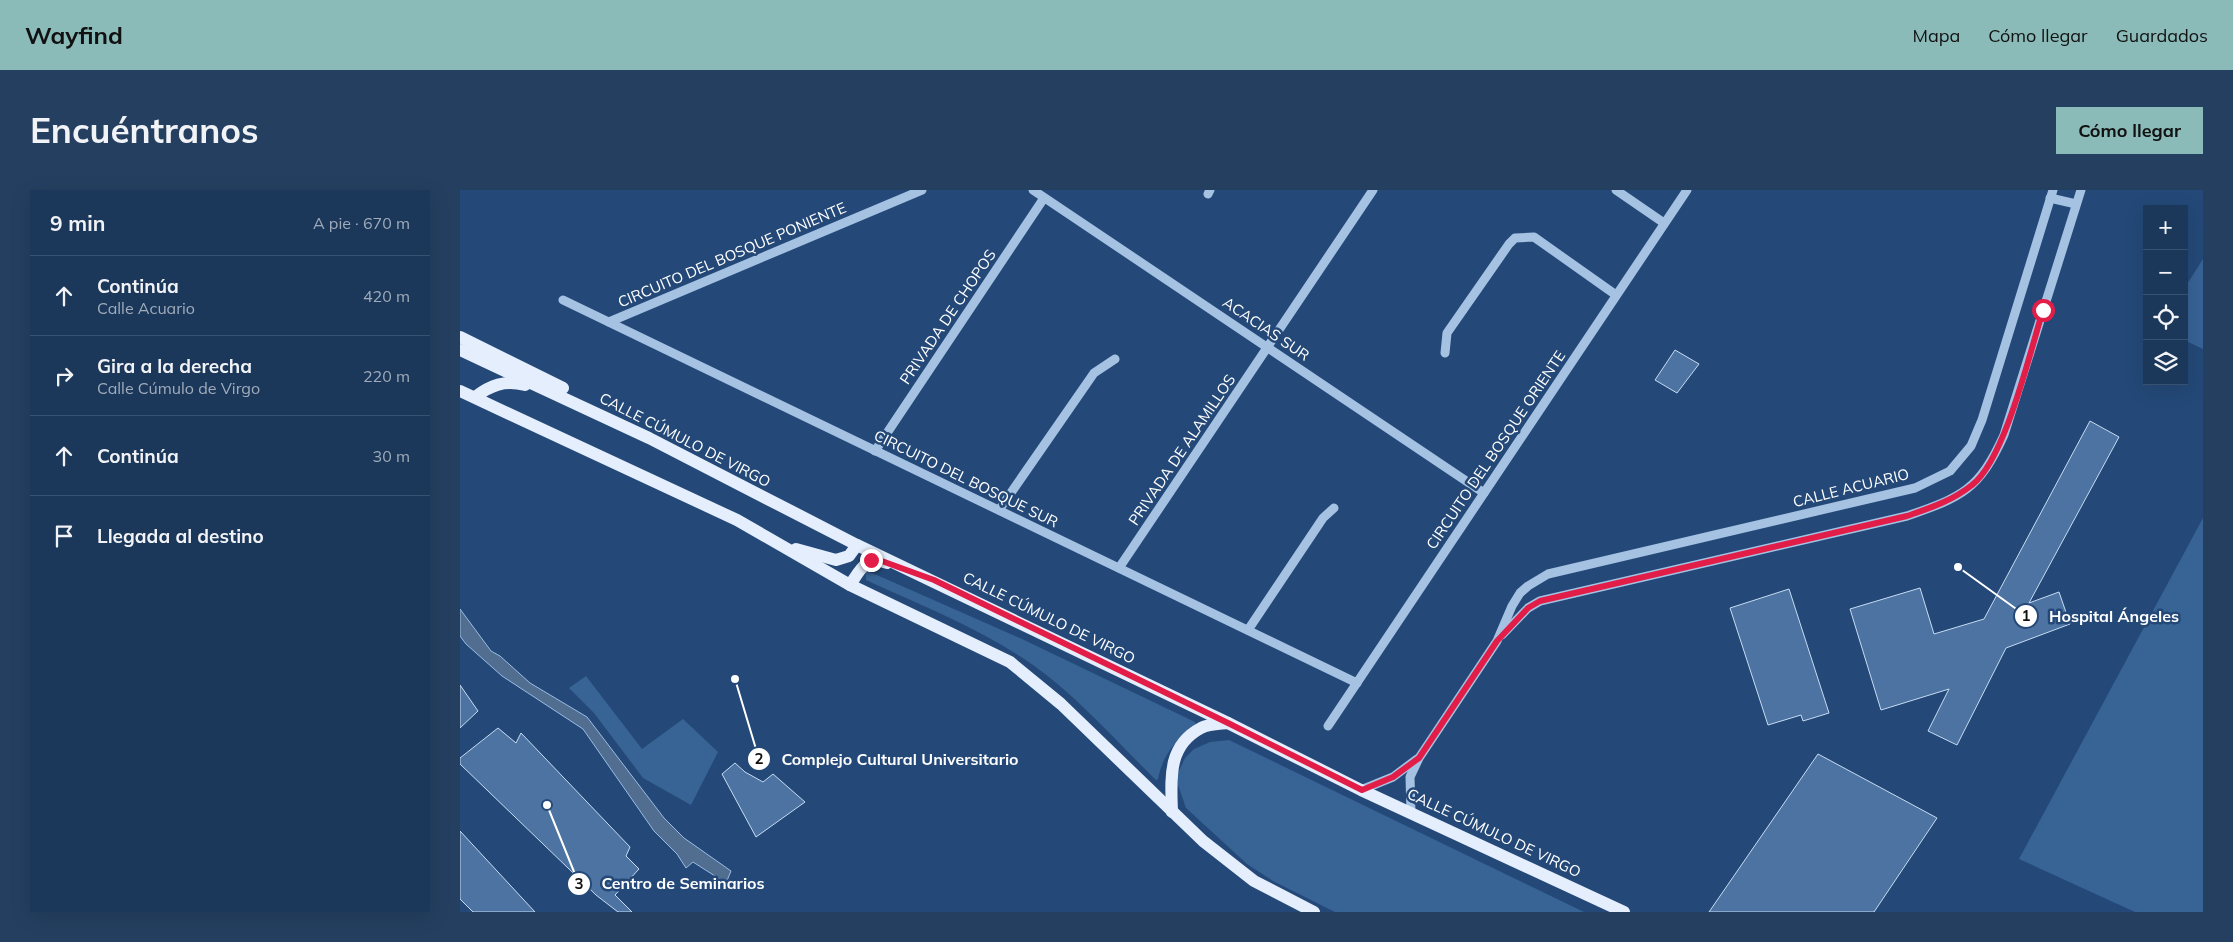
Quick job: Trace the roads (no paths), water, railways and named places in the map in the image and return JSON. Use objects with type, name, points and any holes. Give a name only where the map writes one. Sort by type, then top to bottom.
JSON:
[{"type":"main road","points":[[460,336],[564,389],[589,404],[608,419]]},
{"type":"main road","name":"CALLE CÚMULO DE VIRGO","points":[[460,350],[608,419],[857,545],[934,580],[1362,790],[1624,912]]},
{"type":"main road","points":[[475,397],[498,383],[509,382],[556,394]]},
{"type":"main road","points":[[460,391],[737,520],[850,585],[1010,662],[1061,704],[1203,841],[1254,881],[1314,912]]},
{"type":"main road","points":[[782,546],[836,560],[849,556],[857,545]]},
{"type":"main road","points":[[850,585],[863,566],[871,560],[879,560],[934,580]]},
{"type":"main road","points":[[1172,812],[1170,776],[1174,755],[1182,743],[1202,727],[1228,723]]},
{"type":"street","name":"CIRCUITO DEL BOSQUE PONIENTE","points":[[609,322],[922,190]]},
{"type":"street","name":"ACACIAS SUR","points":[[1033,190],[1484,493]]},
{"type":"street","name":"PRIVADA DE ALAMILLOS","points":[[1119,568],[1373,190]]},
{"type":"street","points":[[1616,190],[1664,223]]},
{"type":"street","name":"CIRCUITO DEL BOSQUE ORIENTE","points":[[1328,726],[1687,190]]},
{"type":"street","name":"CALLE ACUARIO","points":[[1411,813],[1410,777],[1419,758],[1497,641],[1528,608],[1540,601],[1907,516],[1946,502],[1974,485],[1992,462],[2004,435],[2081,190]]},
{"type":"street","points":[[2052,194],[2076,204]]},
{"type":"street","name":"CALLE ACUARIO","points":[[1497,641],[1512,606],[1520,593],[1548,574],[1915,488],[1950,471],[1971,446],[1982,420],[2052,194]]},
{"type":"street","name":"PRIVADA DE CHOPOS","points":[[875,450],[1044,198]]},
{"type":"street","points":[[1445,353],[1446,334],[1515,238],[1534,237],[1616,295]]},
{"type":"street","name":"CIRCUITO DEL BOSQUE SUR","points":[[563,300],[1357,683]]},
{"type":"street","points":[[999,510],[1094,373],[1115,359]]},
{"type":"street","points":[[1248,630],[1323,518],[1334,508]]},
{"type":"street","name":"CALLE ACUARIO","points":[[1362,790],[1393,777],[1419,758]]},
{"type":"place","name":"Hospital Ángeles","points":[[1958,567]]},
{"type":"place","name":"Complejo Cultural Universitario","points":[[735,679]]},
{"type":"place","name":"Centro de Seminarios","points":[[547,805]]}]
